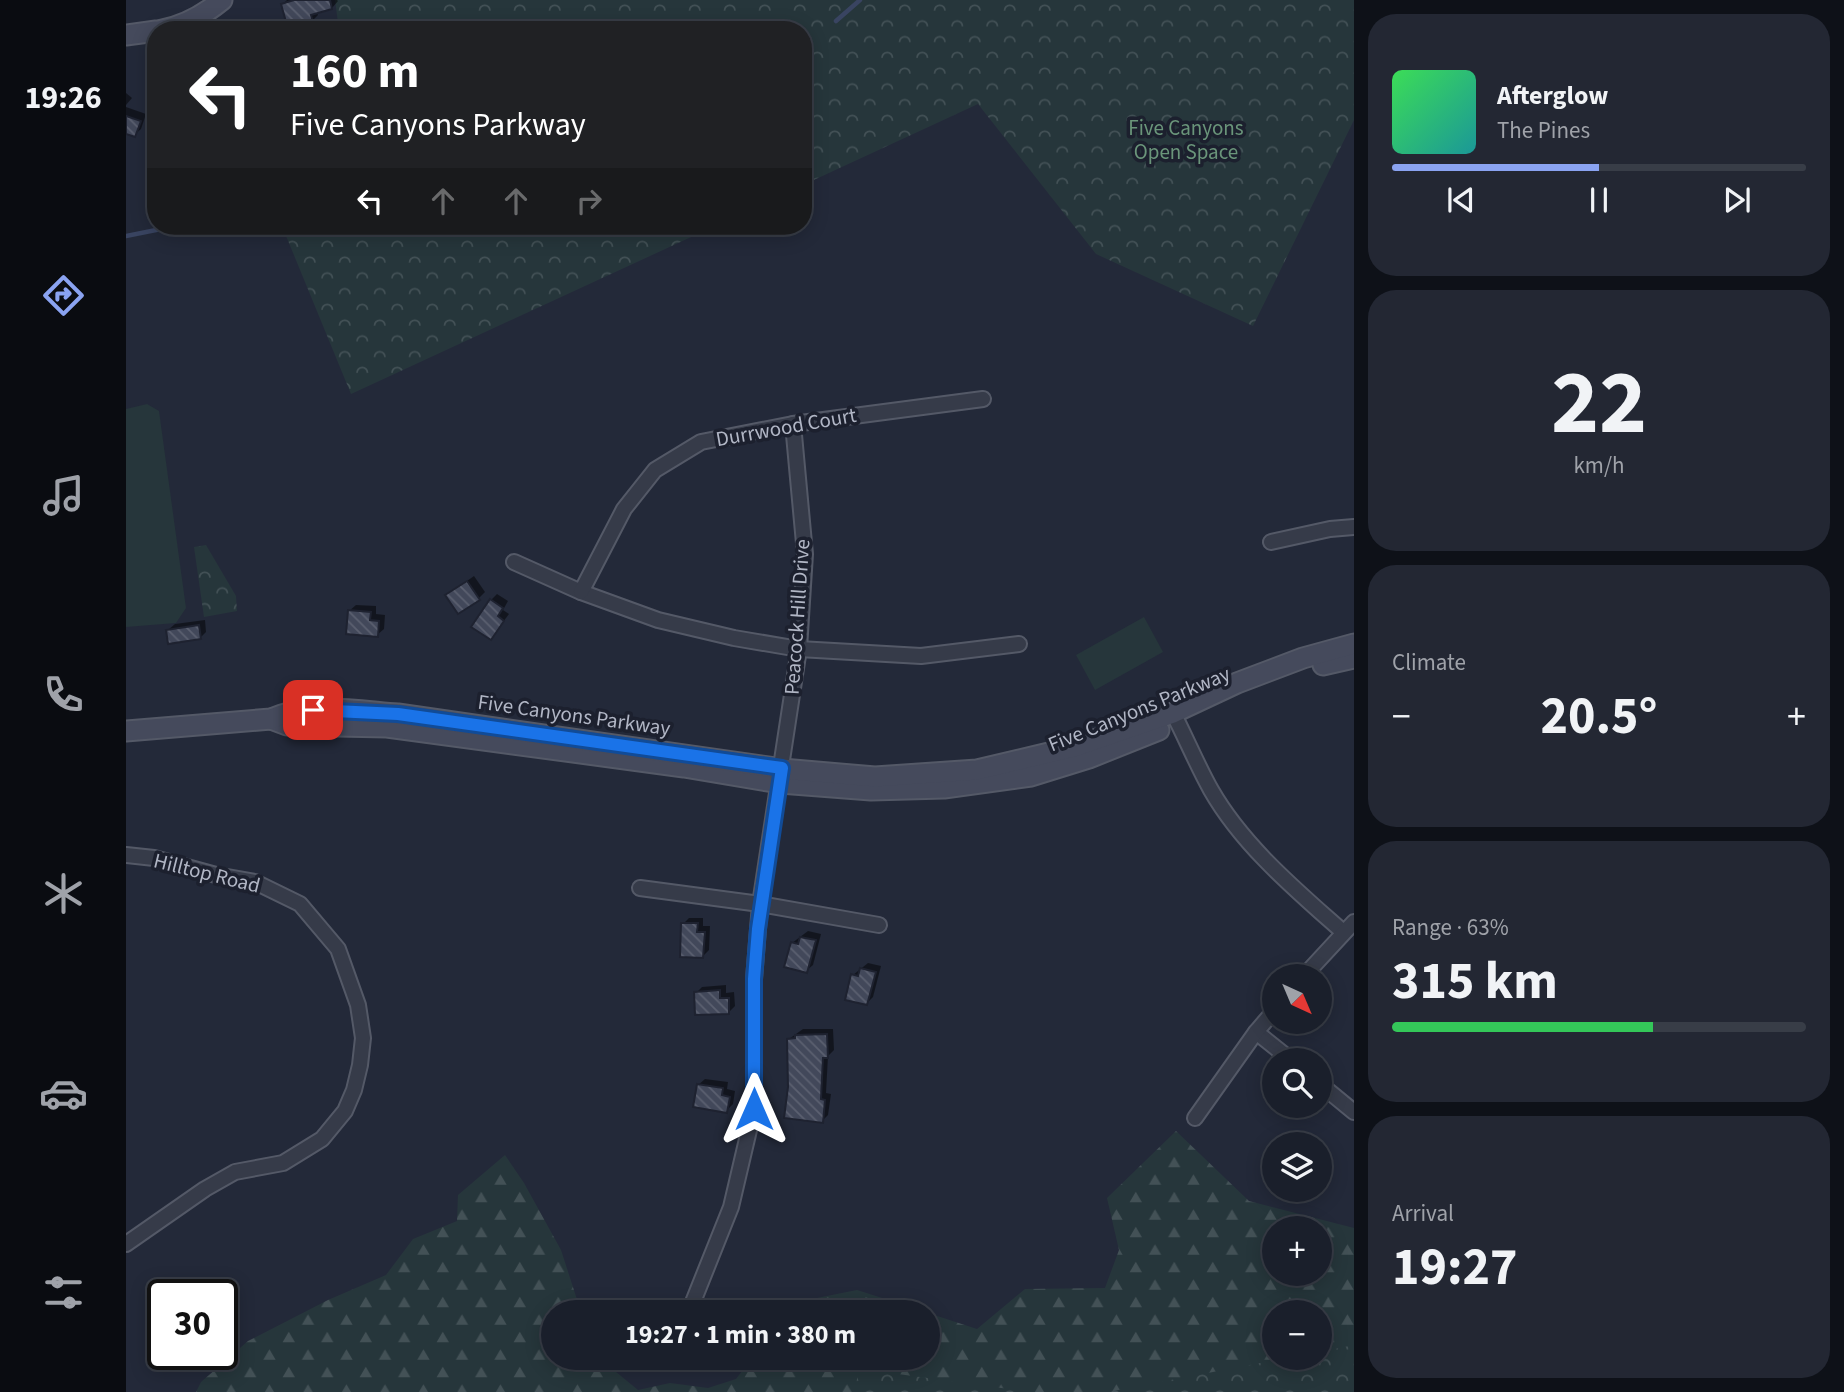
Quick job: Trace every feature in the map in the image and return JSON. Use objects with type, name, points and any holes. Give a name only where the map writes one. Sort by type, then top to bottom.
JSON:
[{"type":"main road","points":[[188,21],[222,0]]},
{"type":"main road","points":[[126,35],[147,32]]},
{"type":"main road","name":"Five Canyons Parkway","points":[[126,731],[271,719],[287,725],[387,727],[684,767],[781,776],[871,790],[944,788],[1031,776],[1089,758],[1284,665],[1354,644]]},
{"type":"main road","name":"Five Canyons Parkway","points":[[1175,718],[1296,671],[1354,658]]},
{"type":"street","name":"Durrwood Court","points":[[581,592],[624,509],[655,470],[701,442],[793,424],[983,399]]},
{"type":"street","name":"Peacock Hill Drive","points":[[694,1300],[732,1207],[754,1109],[754,979],[760,904],[799,649],[805,554],[793,424]]},
{"type":"street","points":[[1271,542],[1330,529],[1354,527]]},
{"type":"street","points":[[514,562],[581,592],[658,620],[734,638],[799,649],[921,656],[1019,644]]},
{"type":"street","points":[[1175,718],[1212,792],[1247,839],[1291,885],[1349,927],[1315,964]]},
{"type":"street","name":"Hilltop Road","points":[[126,855],[154,858],[254,882],[300,904],[338,949],[352,985],[363,1038],[354,1090],[345,1111],[321,1139],[283,1163],[235,1172],[205,1189],[126,1244]]},
{"type":"street","points":[[640,888],[760,904],[880,925]]},
{"type":"street","points":[[1195,1118],[1262,1025]]},
{"type":"street","points":[[1256,1032],[1276,1048]]},
{"type":"street","points":[[1332,1094],[1354,1112]]},
{"type":"green space","name":"Five Canyons Open Space","points":[[335,0],[1354,0],[1354,120],[1253,326],[1096,254],[978,104],[812,181],[812,21],[338,21]]},
{"type":"green space","points":[[286,235],[696,235],[351,394]]},
{"type":"green space","points":[[147,404],[159,411],[186,608],[176,623],[126,627],[126,409]]},
{"type":"green space","points":[[206,545],[236,596],[237,611],[204,617],[194,547]]},
{"type":"green space","points":[[1144,617],[1163,652],[1095,690],[1076,655]]},
{"type":"green space","points":[[1176,1131],[1249,1201],[1307,1216],[1262,1216],[1262,1286],[1332,1286],[1332,1222],[1354,1228],[1354,1392],[196,1392],[201,1382],[215,1370],[238,1370],[238,1350],[248,1341],[328,1300],[386,1275],[413,1239],[457,1221],[458,1195],[505,1155],[524,1183],[561,1250],[577,1300],[541,1300],[541,1370],[614,1370],[638,1390],[670,1383],[708,1388],[736,1379],[743,1370],[940,1370],[940,1317],[977,1329],[1025,1289],[1105,1288],[1119,1250],[1107,1198]]},
{"type":"green space","points":[[857,1290],[888,1300],[807,1300]]},
{"type":"green space","points":[[1354,1345],[1354,1392],[1108,1392],[1262,1363],[1262,1370],[1332,1370],[1332,1350]]},
{"type":"green space","points":[[861,1370],[868,1370],[1030,1392],[852,1392]]},
{"type":"building","points":[[294,0],[330,0],[332,9],[311,15],[313,21],[286,21],[281,4]]},
{"type":"building","points":[[126,116],[141,121],[135,137],[126,134]]},
{"type":"building","points":[[467,581],[480,600],[458,614],[445,595]]},
{"type":"building","points":[[490,599],[503,608],[498,616],[504,621],[491,640],[471,627]]},
{"type":"building","points":[[348,610],[371,612],[370,620],[379,621],[378,637],[346,634]]},
{"type":"building","points":[[199,625],[201,639],[168,644],[166,630]]},
{"type":"building","points":[[681,923],[698,923],[697,932],[705,932],[703,958],[680,957]]},
{"type":"building","points":[[800,937],[816,940],[807,973],[784,967],[791,942],[798,944]]},
{"type":"building","points":[[860,968],[876,972],[867,1005],[845,1000],[851,974],[858,976]]},
{"type":"building","points":[[720,990],[720,998],[729,998],[729,1014],[695,1015],[694,992]]},
{"type":"building","points":[[827,1034],[828,1058],[823,1058],[821,1099],[825,1100],[823,1123],[784,1118],[788,1087],[787,1039],[795,1038],[795,1035]]},
{"type":"building","points":[[697,1084],[723,1088],[722,1095],[730,1097],[727,1113],[693,1107]]},
{"type":"waterway","points":[[836,21],[860,0]]},
{"type":"waterway","points":[[126,236],[147,232]]},
{"type":"route","points":[[313,710],[398,714],[782,768],[760,904],[754,979],[754,1109]]}]
